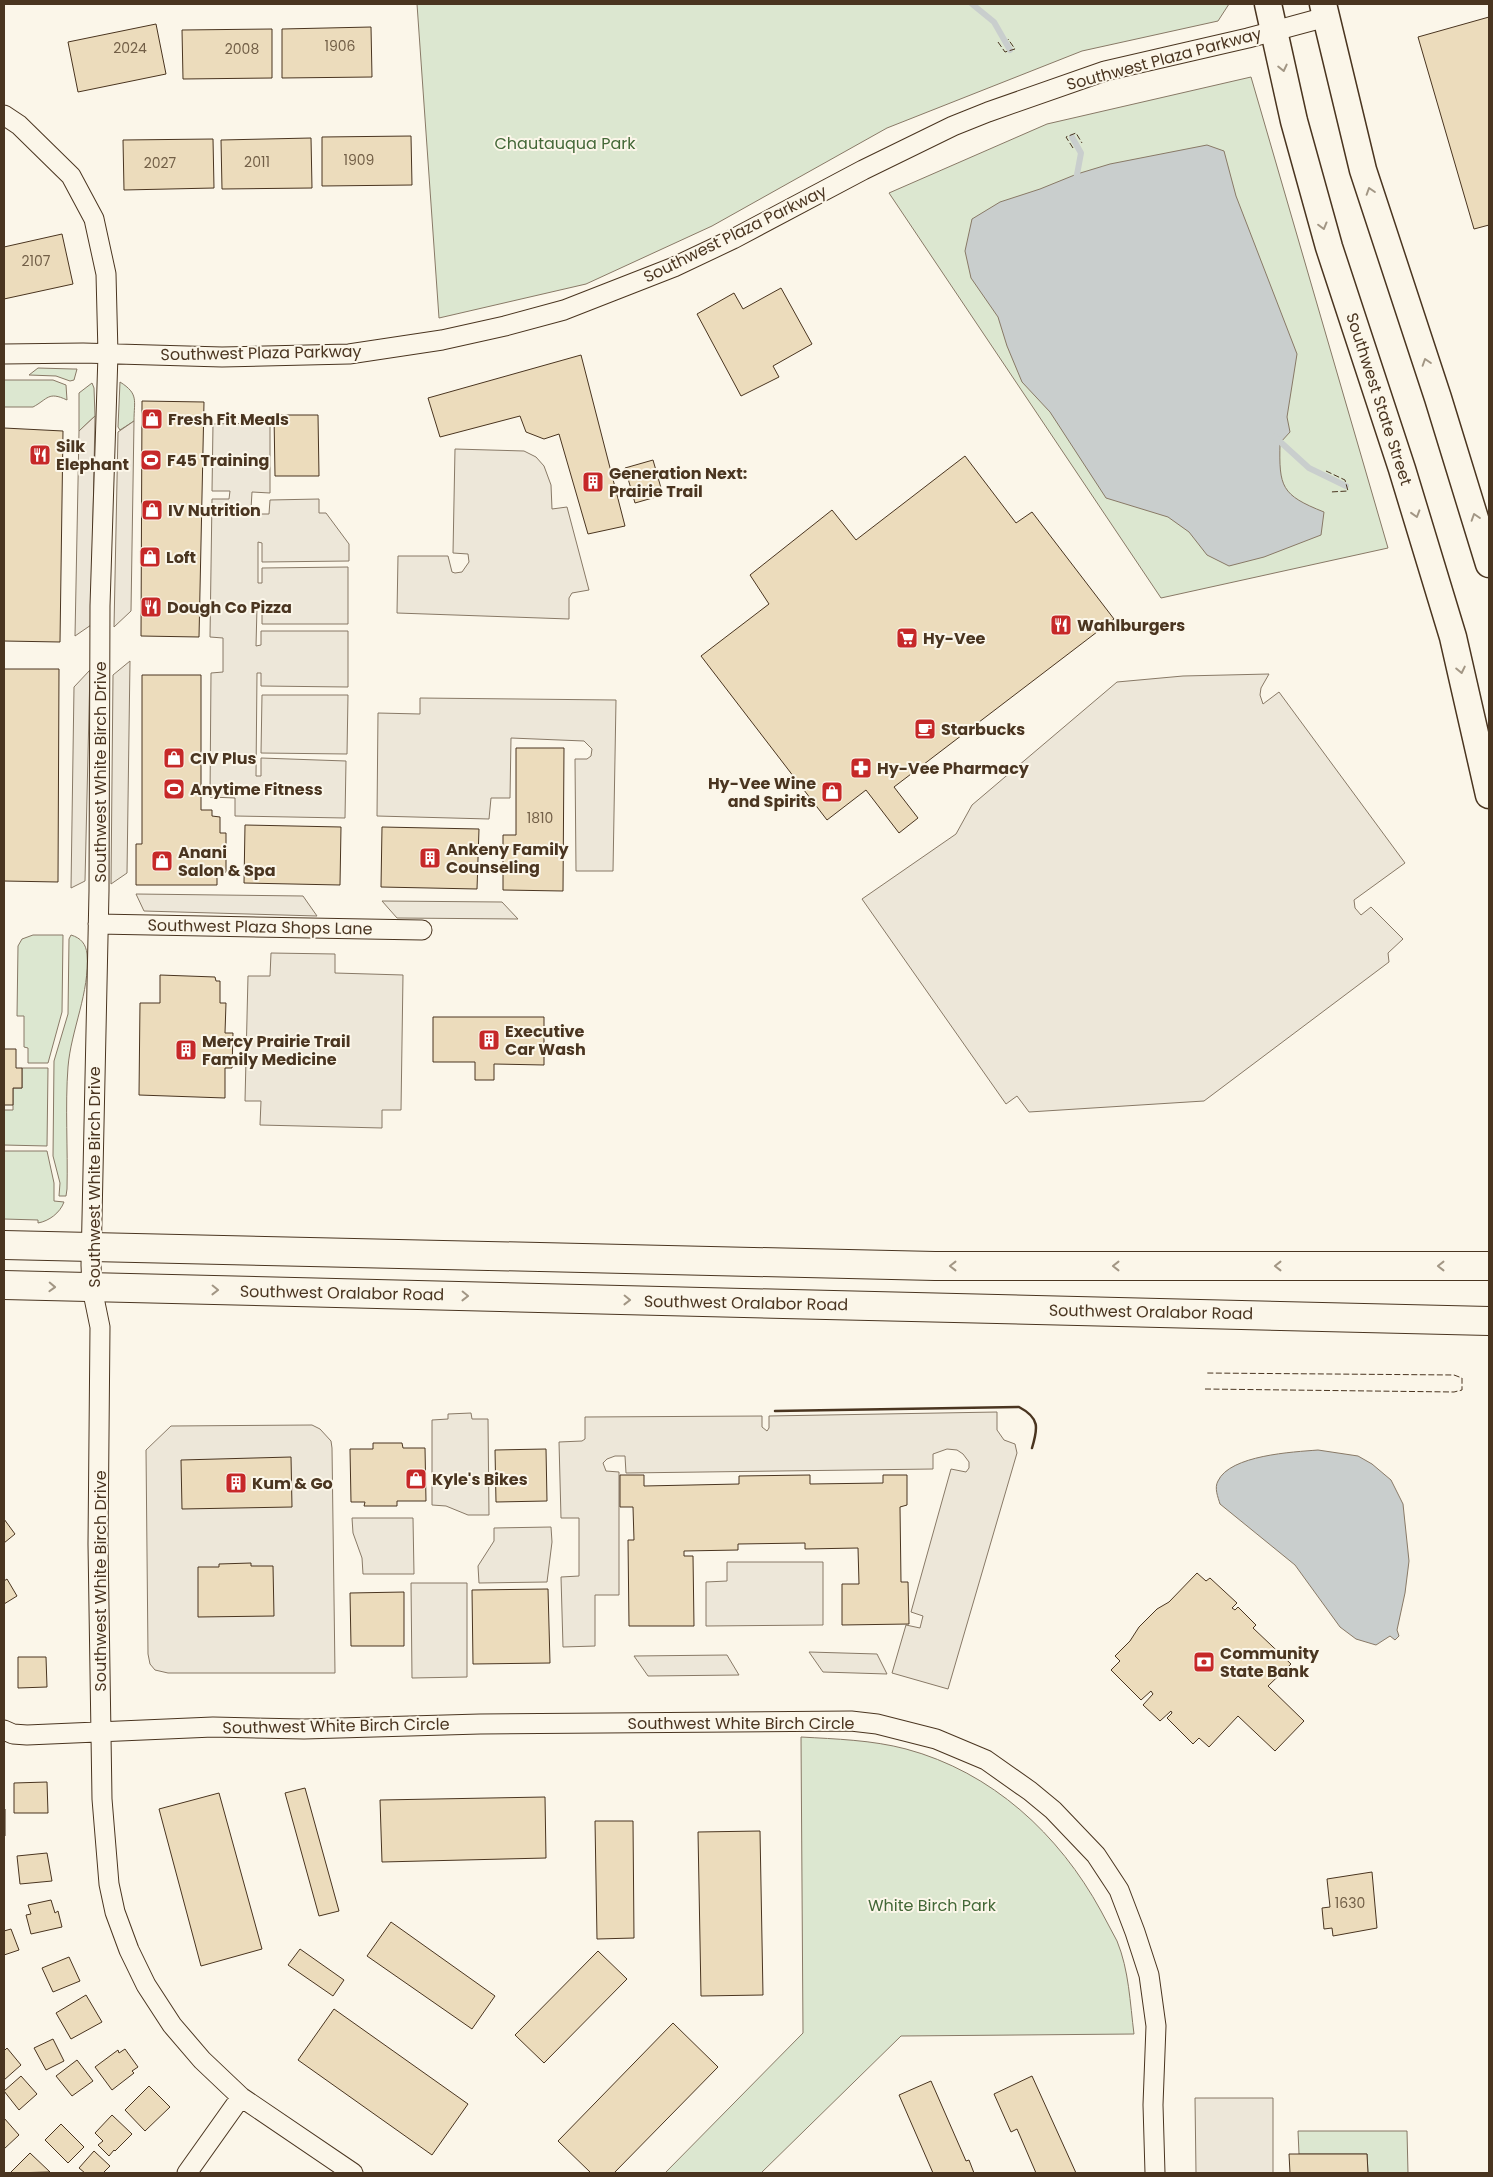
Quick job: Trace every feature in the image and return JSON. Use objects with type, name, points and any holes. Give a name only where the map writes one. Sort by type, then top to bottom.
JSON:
[{"type":"main road","name":"Southwest State Street","points":[[1268,4],[1294,121],[1329,247],[1405,478],[1453,637],[1489,795]]},
{"type":"main road","points":[[1324,10],[1362,170],[1438,398],[1489,564]]},
{"type":"main road","points":[[4,1245],[925,1266],[1489,1266]]},
{"type":"main road","name":"Southwest Oralabor Road","points":[[4,1285],[1489,1320]]},
{"type":"street","name":"Southwest Plaza Parkway","points":[[4,354],[222,357],[349,354],[442,340],[514,324],[564,310],[674,267],[733,239],[871,166],[953,126],[988,112],[1105,71],[1248,38],[1324,10]]},
{"type":"street","name":"Southwest White Birch Drive","points":[[4,115],[19,125],[71,176],[94,218],[106,274],[108,354],[100,606],[98,924],[92,1288],[100,1327],[98,1544],[102,1799],[109,1884],[115,1912],[129,1950],[146,1985],[172,2026],[202,2060],[241,2097],[353,2173]]},
{"type":"street","name":"Southwest Plaza Shops Lane","points":[[98,924],[422,930]]},
{"type":"street","name":"Southwest White Birch Circle","points":[[7,1734],[212,1727],[304,1729],[480,1724],[851,1721],[877,1724],[963,1749],[986,1760],[1053,1810],[1096,1855],[1119,1890],[1149,1975],[1156,2026],[1153,2105],[1155,2173]]},
{"type":"street","points":[[187,2173],[241,2097]]},
{"type":"green space","name":"Chautauqua Park","points":[[417,4],[1229,4],[1218,21],[1082,51],[887,128],[712,226],[586,284],[439,318]]},
{"type":"green space","points":[[1251,77],[1388,548],[1161,598],[889,193],[1047,124]]},
{"type":"green space","points":[[38,368],[77,369],[74,380],[70,381],[56,376],[29,375]]},
{"type":"green space","points":[[4,380],[53,380],[66,385],[67,400],[52,396],[33,407],[4,407]]},
{"type":"green space","points":[[120,382],[133,394],[135,403],[134,421],[120,430],[118,427]]},
{"type":"green space","points":[[92,383],[94,388],[95,416],[79,431],[79,393]]},
{"type":"green space","points":[[33,935],[63,935],[62,1012],[48,1063],[28,1063],[28,1048],[24,1047],[24,1016],[17,1016],[18,946],[22,939]]},
{"type":"green space","points":[[71,935],[78,938],[84,944],[87,954],[87,968],[86,982],[68,1067],[67,1189],[66,1196],[59,1196],[60,1183],[53,1156],[54,1061],[68,1014],[69,939]]},
{"type":"green space","points":[[22,1068],[48,1068],[47,1146],[4,1145],[4,1110],[13,1110],[13,1088],[22,1088]]},
{"type":"green space","points":[[4,1151],[47,1151],[54,1183],[54,1201],[64,1202],[54,1216],[38,1223],[38,1220],[4,1219]]},
{"type":"green space","name":"White Birch Park","points":[[801,1737],[854,1740],[880,1744],[906,1749],[937,1759],[967,1773],[994,1790],[1020,1810],[1044,1832],[1065,1856],[1084,1883],[1117,1941],[1127,1975],[1134,2034],[901,2036],[761,2173],[665,2173],[803,2033]]},
{"type":"green space","points":[[1298,2131],[1407,2131],[1408,2173],[1368,2173],[1367,2154],[1299,2154]]},
{"type":"shaded area","points":[[1207,145],[1224,151],[1236,196],[1297,354],[1287,417],[1290,432],[1280,443],[1282,480],[1291,494],[1324,512],[1321,535],[1264,557],[1229,566],[1207,555],[1189,532],[1168,517],[1106,498],[1050,412],[1022,382],[1007,346],[998,317],[971,278],[965,251],[972,219],[1000,202],[1110,164]]},
{"type":"shaded area","points":[[95,416],[91,625],[75,636],[79,431]]},
{"type":"shaded area","points":[[134,421],[131,611],[114,627],[118,432]]},
{"type":"shaded area","points":[[270,423],[270,493],[252,492],[251,509],[256,514],[269,514],[270,500],[319,499],[319,513],[326,513],[349,544],[349,561],[262,562],[262,543],[258,542],[258,583],[262,583],[262,568],[348,567],[348,624],[262,624],[262,608],[257,607],[256,646],[261,645],[261,631],[348,631],[348,687],[261,686],[261,673],[257,673],[256,776],[261,776],[261,758],[346,761],[345,818],[235,816],[235,798],[210,797],[211,673],[223,672],[223,638],[210,637],[212,499],[229,499],[230,491],[212,491],[213,424]]},
{"type":"shaded area","points":[[455,449],[524,451],[536,457],[544,466],[551,485],[552,509],[567,507],[589,590],[572,593],[569,598],[569,619],[397,613],[398,556],[448,556],[452,572],[455,573],[462,572],[469,562],[468,554],[453,553]]},
{"type":"shaded area","points":[[130,661],[127,873],[111,884],[113,675]]},
{"type":"shaded area","points":[[90,670],[85,881],[71,888],[74,687]]},
{"type":"shaded area","points":[[1269,674],[1261,688],[1260,695],[1263,704],[1279,692],[1405,863],[1354,900],[1355,908],[1361,915],[1371,907],[1403,939],[1388,953],[1389,962],[1204,1101],[1029,1112],[1017,1096],[1006,1104],[862,899],[956,834],[972,805],[1117,682],[1183,676]]},
{"type":"shaded area","points":[[262,695],[348,695],[347,754],[261,753]]},
{"type":"shaded area","points":[[420,698],[616,700],[613,871],[576,871],[575,759],[587,759],[591,756],[592,749],[584,741],[511,738],[510,798],[491,798],[489,819],[377,816],[378,713],[420,714]]},
{"type":"shaded area","points":[[136,894],[303,896],[317,916],[144,911]]},
{"type":"shaded area","points":[[382,901],[502,902],[518,919],[397,918]]},
{"type":"shaded area","points":[[271,953],[335,954],[335,973],[403,975],[401,1110],[382,1110],[382,1128],[260,1125],[261,1101],[245,1101],[248,976],[270,976]]},
{"type":"shaded area","points":[[997,1412],[997,1430],[1004,1440],[1015,1444],[1017,1453],[948,1689],[892,1673],[906,1625],[920,1628],[923,1616],[911,1612],[951,1469],[966,1472],[969,1468],[969,1462],[957,1450],[947,1449],[933,1454],[933,1469],[626,1473],[625,1456],[615,1456],[607,1459],[603,1463],[606,1471],[619,1472],[619,1595],[595,1595],[595,1646],[563,1647],[561,1577],[579,1576],[579,1518],[561,1518],[559,1442],[582,1441],[585,1439],[585,1417],[762,1416],[762,1427],[767,1431],[769,1428],[769,1416]]},
{"type":"shaded area","points":[[471,1413],[472,1419],[488,1419],[489,1515],[468,1515],[446,1506],[432,1505],[432,1420],[448,1419],[448,1414]]},
{"type":"shaded area","points":[[312,1425],[320,1429],[331,1441],[332,1448],[335,1673],[168,1673],[155,1670],[150,1664],[148,1654],[146,1450],[171,1426]]},
{"type":"shaded area","points":[[1318,1450],[1358,1456],[1372,1464],[1391,1480],[1403,1504],[1409,1561],[1405,1593],[1397,1630],[1399,1636],[1395,1640],[1390,1636],[1376,1645],[1356,1639],[1340,1627],[1295,1565],[1220,1504],[1216,1487],[1218,1481],[1225,1472],[1235,1465],[1263,1456]]},
{"type":"shaded area","points":[[352,1518],[413,1518],[414,1574],[363,1574],[362,1558],[353,1533]]},
{"type":"shaded area","points":[[551,1527],[552,1542],[547,1582],[479,1583],[478,1566],[494,1541],[494,1528]]},
{"type":"shaded area","points":[[727,1562],[823,1562],[823,1625],[706,1626],[706,1582],[727,1581]]},
{"type":"shaded area","points":[[411,1583],[467,1583],[467,1677],[412,1678]]},
{"type":"shaded area","points":[[809,1652],[877,1654],[887,1674],[823,1672]]},
{"type":"shaded area","points":[[727,1655],[739,1675],[648,1676],[634,1656]]},
{"type":"shaded area","points":[[1195,2098],[1273,2098],[1273,2173],[1196,2173]]},
{"type":"building","points":[[1489,17],[1489,225],[1474,229],[1418,37]]},
{"type":"building","points":[[156,24],[166,74],[78,92],[68,42]]},
{"type":"building","points":[[371,27],[372,77],[282,78],[282,29]]},
{"type":"building","points":[[272,29],[272,78],[183,79],[182,30]]},
{"type":"building","points":[[411,136],[412,185],[322,186],[322,137]]},
{"type":"building","points":[[311,138],[312,188],[222,189],[221,140]]},
{"type":"building","points":[[213,139],[214,188],[124,190],[123,140]]},
{"type":"building","points":[[62,234],[73,284],[4,299],[4,247]]},
{"type":"building","points":[[781,288],[812,344],[773,366],[779,377],[741,396],[697,314],[734,293],[743,309]]},
{"type":"building","name":"Generation Next: Prairie Trail","points":[[581,355],[625,526],[588,534],[559,434],[544,439],[526,432],[520,416],[440,437],[428,398]]},
{"type":"building","points":[[142,401],[204,402],[199,637],[141,636]]},
{"type":"building","points":[[274,415],[318,415],[319,476],[275,476]]},
{"type":"building","points":[[4,428],[63,431],[60,642],[4,641]]},
{"type":"building","name":"Hy-Vee","points":[[965,456],[1016,523],[1032,512],[1114,619],[894,787],[918,818],[899,833],[866,790],[827,820],[701,656],[769,604],[750,575],[832,510],[856,540]]},
{"type":"building","points":[[653,460],[663,495],[635,503],[625,468]]},
{"type":"building","points":[[4,669],[59,669],[58,882],[4,881]]},
{"type":"building","points":[[142,675],[201,675],[201,810],[212,810],[212,816],[220,817],[220,833],[226,833],[226,872],[217,874],[217,885],[136,885],[136,844],[142,844]]},
{"type":"building","points":[[516,748],[564,748],[563,891],[503,890],[503,835],[516,835]]},
{"type":"building","points":[[245,825],[341,827],[340,885],[244,883]]},
{"type":"building","name":"Ankeny Family Counseling","points":[[382,827],[479,829],[477,889],[381,887]]},
{"type":"building","name":"Mercy Prairie Trail Family Medicine","points":[[160,975],[215,977],[216,981],[220,981],[220,1003],[226,1003],[225,1033],[233,1033],[232,1068],[225,1068],[225,1098],[139,1095],[140,1003],[160,1003]]},
{"type":"building","name":"Executive Car Wash","points":[[433,1017],[544,1017],[544,1065],[494,1064],[494,1080],[475,1080],[475,1062],[433,1062]]},
{"type":"building","points":[[4,1049],[16,1049],[16,1068],[22,1068],[22,1088],[13,1088],[13,1105],[4,1105]]},
{"type":"building","points":[[373,1443],[402,1443],[403,1448],[425,1448],[426,1501],[397,1501],[397,1506],[364,1506],[365,1502],[351,1502],[350,1449],[373,1449]]},
{"type":"building","points":[[546,1449],[547,1501],[496,1502],[495,1450]]},
{"type":"building","name":"Kum & Go","points":[[291,1457],[292,1507],[182,1509],[181,1460]]},
{"type":"building","points":[[620,1475],[644,1475],[644,1486],[739,1484],[739,1476],[810,1475],[810,1484],[883,1483],[883,1475],[907,1475],[907,1505],[900,1507],[901,1582],[908,1582],[909,1624],[842,1625],[842,1584],[859,1584],[858,1548],[805,1549],[805,1543],[738,1544],[738,1550],[684,1551],[684,1556],[693,1556],[694,1626],[629,1626],[628,1540],[634,1540],[633,1507],[620,1507]]},
{"type":"building","points":[[4,1519],[15,1534],[4,1543]]},
{"type":"building","points":[[251,1563],[251,1566],[273,1566],[274,1616],[198,1617],[198,1567],[219,1567],[219,1564]]},
{"type":"building","name":"Community State Bank","points":[[1197,1573],[1206,1581],[1210,1578],[1237,1603],[1232,1608],[1235,1610],[1238,1607],[1256,1625],[1253,1628],[1291,1664],[1268,1686],[1304,1721],[1275,1751],[1238,1716],[1209,1747],[1199,1738],[1193,1744],[1167,1718],[1172,1713],[1171,1711],[1160,1721],[1143,1705],[1153,1694],[1151,1691],[1141,1700],[1111,1670],[1120,1661],[1115,1656],[1130,1641],[1139,1627],[1157,1609],[1169,1602]]},
{"type":"building","points":[[7,1579],[17,1596],[4,1604],[4,1581]]},
{"type":"building","points":[[548,1589],[550,1663],[473,1664],[472,1590]]},
{"type":"building","points":[[404,1592],[404,1646],[351,1646],[350,1593]]},
{"type":"building","points":[[18,1657],[46,1657],[47,1687],[18,1688]]},
{"type":"building","points":[[47,1782],[48,1813],[14,1813],[14,1783]]},
{"type":"building","points":[[305,1788],[339,1911],[319,1916],[285,1793]]},
{"type":"building","points":[[219,1793],[262,1949],[201,1966],[159,1809]]},
{"type":"building","points":[[545,1797],[546,1858],[382,1862],[380,1800]]},
{"type":"building","points":[[5,1809],[5,1836],[4,1836]]},
{"type":"building","points":[[595,1821],[633,1821],[634,1938],[597,1939]]},
{"type":"building","points":[[760,1831],[763,1995],[701,1996],[698,1832]]},
{"type":"building","points":[[47,1853],[52,1881],[20,1884],[17,1856]]},
{"type":"building","points":[[1372,1872],[1377,1928],[1333,1936],[1332,1928],[1324,1929],[1322,1908],[1330,1907],[1327,1879]]},
{"type":"building","points":[[51,1900],[55,1913],[58,1911],[62,1927],[31,1934],[26,1915],[31,1914],[28,1905]]},
{"type":"building","points":[[391,1922],[495,1996],[472,2029],[367,1956]]},
{"type":"building","points":[[11,1929],[19,1950],[4,1955],[4,1931]]},
{"type":"building","points":[[300,1949],[344,1980],[333,1996],[288,1965]]},
{"type":"building","points":[[598,1951],[627,1979],[544,2063],[515,2035]]},
{"type":"building","points":[[69,1957],[80,1981],[53,1992],[42,1968]]},
{"type":"building","points":[[86,1995],[102,2022],[71,2039],[56,2013]]},
{"type":"building","points":[[334,2009],[468,2104],[432,2155],[298,2060]]},
{"type":"building","points":[[673,2023],[718,2067],[614,2173],[591,2173],[558,2141]]},
{"type":"building","points":[[53,2039],[64,2061],[46,2070],[34,2048]]},
{"type":"building","points":[[7,2048],[21,2065],[4,2080],[4,2051]]},
{"type":"building","points":[[125,2049],[138,2067],[132,2071],[134,2073],[112,2090],[95,2067],[118,2050],[119,2053]]},
{"type":"building","points":[[77,2060],[93,2081],[72,2096],[56,2076]]},
{"type":"building","points":[[21,2076],[37,2094],[19,2110],[4,2091]]},
{"type":"building","points":[[1032,2076],[1076,2173],[1036,2173],[1017,2129],[1011,2132],[994,2094]]},
{"type":"building","points":[[931,2081],[966,2161],[969,2160],[974,2173],[933,2173],[899,2095]]},
{"type":"building","points":[[149,2086],[170,2107],[145,2131],[125,2110]]},
{"type":"building","points":[[112,2115],[132,2134],[109,2156],[98,2145],[103,2141],[95,2133]]},
{"type":"building","points":[[4,2118],[19,2135],[4,2149]]},
{"type":"building","points":[[61,2124],[84,2147],[68,2163],[45,2140]]},
{"type":"building","points":[[94,2151],[110,2166],[103,2173],[85,2173],[79,2168]]},
{"type":"building","points":[[30,2153],[50,2172],[10,2173]]},
{"type":"building","points":[[1289,2154],[1367,2154],[1368,2173],[1290,2173]]},
{"type":"waterway","points":[[972,4],[994,22],[1010,50]]},
{"type":"waterway","points":[[1072,137],[1081,153],[1076,180]]},
{"type":"waterway","points":[[1275,437],[1309,468],[1346,486]]},
{"type":"fence","points":[[998,42],[1005,52],[1015,49],[1008,39]]},
{"type":"fence","points":[[1073,148],[1066,137],[1076,133],[1082,143]]},
{"type":"fence","points":[[1326,471],[1345,480],[1348,491],[1330,492]]},
{"type":"fence","points":[[1205,1373],[1454,1375],[1462,1378],[1462,1390],[1454,1392],[1205,1389]]},
{"type":"wall","points":[[775,1411],[1019,1407],[1031,1415],[1036,1424],[1032,1448]]},
{"type":"place","name":"Fresh Fit Meals","points":[[152,419]]},
{"type":"place","name":"Silk Elephant","points":[[40,455]]},
{"type":"place","name":"F45 Training","points":[[151,460]]},
{"type":"place","name":"Generation Next: Prairie Trail","points":[[593,482]]},
{"type":"place","name":"IV Nutrition","points":[[152,510]]},
{"type":"place","name":"Loft","points":[[150,557]]},
{"type":"place","name":"Dough Co Pizza","points":[[151,607]]},
{"type":"place","name":"Wahlburgers","points":[[1061,625]]},
{"type":"place","name":"Hy-Vee","points":[[907,638]]},
{"type":"place","name":"Starbucks","points":[[925,729]]},
{"type":"place","name":"CIV Plus","points":[[174,758]]},
{"type":"place","name":"Hy-Vee Pharmacy","points":[[861,768]]},
{"type":"place","name":"Anytime Fitness","points":[[174,789]]},
{"type":"place","name":"Hy-Vee Wine and Spirits","points":[[832,792]]},
{"type":"place","name":"Ankeny Family Counseling","points":[[430,858]]},
{"type":"place","name":"Anani Salon & Spa","points":[[162,861]]},
{"type":"place","name":"Executive Car Wash","points":[[489,1040]]},
{"type":"place","name":"Mercy Prairie Trail Family Medicine","points":[[186,1050]]},
{"type":"place","name":"Kyle's Bikes","points":[[416,1479]]},
{"type":"place","name":"Kum & Go","points":[[236,1483]]},
{"type":"place","name":"Community State Bank","points":[[1204,1662]]}]
